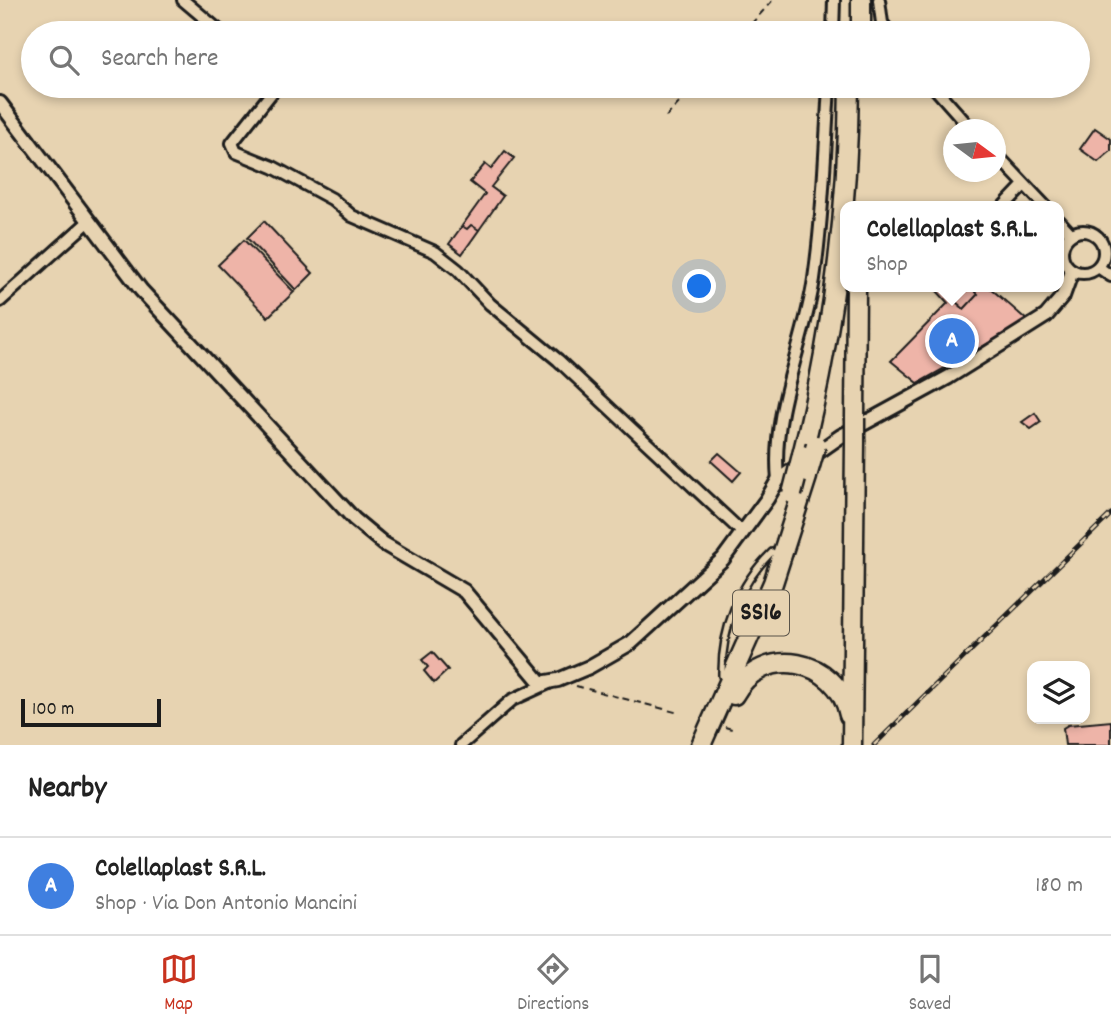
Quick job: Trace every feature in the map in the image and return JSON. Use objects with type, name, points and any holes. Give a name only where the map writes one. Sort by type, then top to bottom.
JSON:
[{"type":"highway","points":[[849,21],[850,0]]},
{"type":"highway","points":[[861,0],[861,21]]},
{"type":"highway","name":"SS16","points":[[844,201],[849,98]]},
{"type":"highway","points":[[855,201],[860,98]]},
{"type":"highway","name":"SS16","points":[[701,745],[768,595],[807,477],[840,244]]},
{"type":"highway","name":"SS16","points":[[689,745],[722,676],[772,552],[809,450],[846,292]]},
{"type":"highway","points":[[852,745],[855,442],[861,419],[856,292]]},
{"type":"highway","points":[[710,745],[743,679],[761,668],[782,663],[804,665],[825,674],[839,689],[847,705],[852,745]]},
{"type":"street","points":[[183,0],[208,21]]},
{"type":"street","points":[[833,21],[834,0]]},
{"type":"street","points":[[879,0],[882,21]]},
{"type":"street","points":[[268,98],[232,143],[236,152],[273,167],[332,198],[352,216],[435,252],[458,270],[490,304],[558,359],[743,533]]},
{"type":"street","points":[[778,480],[777,448],[784,402],[814,280],[828,98]]},
{"type":"street","points":[[944,98],[962,119]]},
{"type":"street","points":[[0,103],[141,290],[354,519],[384,544],[464,591],[535,679],[553,682]]},
{"type":"street","points":[[1006,165],[1040,201]]},
{"type":"street","points":[[1009,201],[1024,184]]},
{"type":"street","points":[[0,301],[88,222]]},
{"type":"street","points":[[1064,226],[1071,234]]},
{"type":"street","points":[[1064,257],[1072,271],[1086,274],[1098,267],[1104,255],[1106,239],[1091,232],[1071,234]]},
{"type":"street","points":[[1064,249],[1071,234]]},
{"type":"street","points":[[1098,267],[1111,276]]},
{"type":"street","points":[[461,745],[512,700],[631,643],[701,580],[743,533],[778,480],[861,419],[949,377],[1046,316],[1063,296],[1072,271]]},
{"type":"path","points":[[754,21],[773,0]]},
{"type":"path","points":[[666,117],[684,98]]},
{"type":"path","points":[[553,682],[679,713]]},
{"type":"path","points":[[721,725],[736,730]]},
{"type":"building","points":[[1095,128],[1111,139],[1111,151],[1098,162],[1080,149]]},
{"type":"building","points":[[505,151],[514,158],[491,187],[503,196],[479,230],[471,225],[467,229],[462,226],[485,194],[470,182],[485,164],[491,169]]},
{"type":"building","points":[[264,221],[313,273],[296,290],[247,238]]},
{"type":"building","points":[[471,225],[479,230],[462,254],[449,244],[462,226],[467,229]]},
{"type":"building","points":[[244,240],[294,292],[268,317],[218,265]]},
{"type":"building","points":[[938,292],[995,292],[1028,321],[918,383],[891,361],[948,303]]},
{"type":"building","points":[[944,292],[978,294],[964,309]]},
{"type":"building","points":[[1035,413],[1041,422],[1031,429],[1022,422]]},
{"type":"building","points":[[719,453],[741,472],[733,481],[711,461]]},
{"type":"building","points":[[432,652],[448,670],[434,683],[424,671],[428,667],[422,660]]},
{"type":"building","points":[[1111,721],[1111,745],[1065,745],[1063,728]]},
{"type":"railway","points":[[874,745],[1111,514]]},
{"type":"place","name":"Colellaplast S.R.L.","points":[[952,341]]}]
